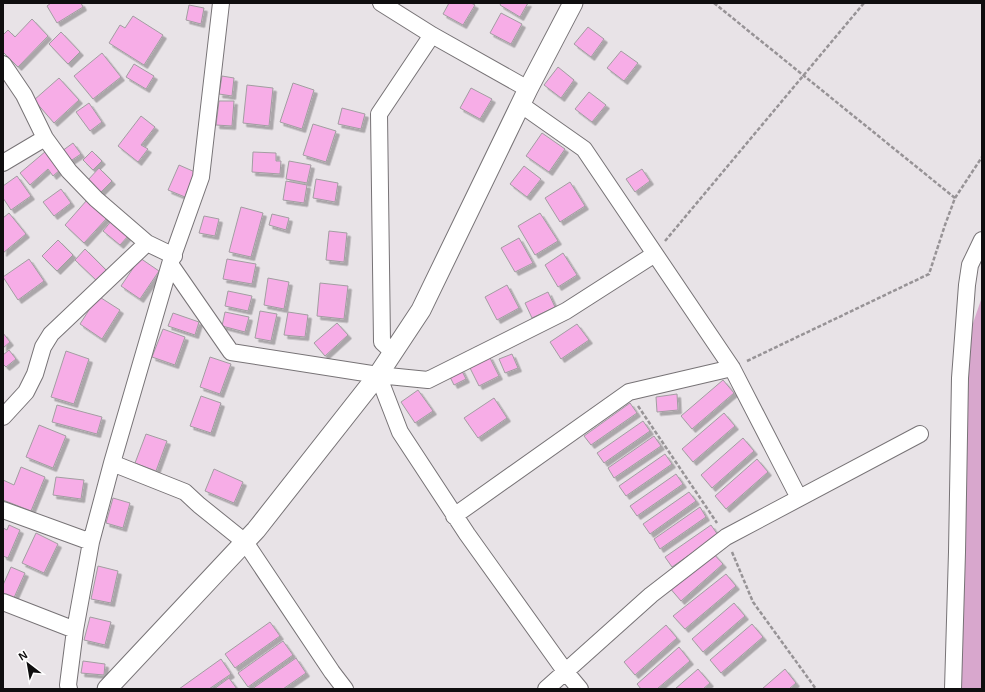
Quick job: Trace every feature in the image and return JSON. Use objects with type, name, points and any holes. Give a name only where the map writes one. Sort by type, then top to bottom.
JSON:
[{"type":"street","points":[[69,689],[75,630],[91,542],[112,463],[172,260],[201,177],[221,3]]},
{"type":"street","points":[[381,3],[524,96],[584,149],[732,368],[799,498]]},
{"type":"street","points":[[107,689],[256,530],[378,375],[394,352],[421,310],[524,96],[573,3]]},
{"type":"street","points":[[394,352],[382,342],[379,114],[432,35]]},
{"type":"street","points":[[3,64],[24,95],[45,138],[69,170],[96,200],[147,242],[172,260],[231,352],[378,375],[428,380],[566,311],[655,254]]},
{"type":"street","points":[[3,163],[45,138]]},
{"type":"street","points":[[953,689],[958,544],[960,378],[967,285],[970,265],[982,240]]},
{"type":"street","points":[[3,417],[26,392],[35,374],[43,347],[51,334],[147,242]]},
{"type":"street","points":[[454,516],[629,392],[732,368]]},
{"type":"street","points":[[378,375],[400,432],[454,516],[565,672],[580,689]]},
{"type":"street","points":[[546,689],[650,594],[726,537],[920,434]]},
{"type":"street","points":[[112,463],[185,492],[245,542],[345,689]]},
{"type":"street","points":[[3,510],[91,542]]},
{"type":"street","points":[[3,602],[75,630]]},
{"type":"path","points":[[714,3],[955,198]]},
{"type":"path","points":[[655,254],[864,3]]},
{"type":"path","points":[[732,368],[929,274],[955,198],[982,157]]},
{"type":"shaded area","points":[[982,297],[982,689],[955,689],[962,355]]},
{"type":"building","points":[[51,3],[81,3],[83,7],[57,23],[47,6]]},
{"type":"building","points":[[449,3],[471,3],[475,5],[463,25],[443,14]]},
{"type":"building","points":[[501,3],[528,3],[520,17],[500,5]]},
{"type":"building","points":[[189,5],[204,8],[201,24],[186,20]]},
{"type":"building","points":[[501,13],[522,24],[511,44],[490,33]]},
{"type":"building","points":[[133,16],[163,35],[144,65],[109,43],[120,25],[125,28]]},
{"type":"building","points":[[32,19],[48,36],[18,67],[3,52],[3,35],[8,30],[15,37]]},
{"type":"building","points":[[588,27],[604,39],[591,57],[574,44]]},
{"type":"building","points":[[61,32],[80,52],[68,64],[49,44]]},
{"type":"building","points":[[621,51],[638,63],[624,81],[607,68]]},
{"type":"building","points":[[102,53],[121,77],[93,99],[74,76]]},
{"type":"building","points":[[134,64],[154,76],[146,89],[126,77]]},
{"type":"building","points":[[558,67],[574,80],[561,98],[544,85]]},
{"type":"building","points":[[222,76],[234,78],[232,96],[219,94]]},
{"type":"building","points":[[59,78],[79,100],[54,123],[34,100]]},
{"type":"building","points":[[293,83],[314,90],[302,129],[280,122]]},
{"type":"building","points":[[247,85],[273,88],[269,126],[243,123]]},
{"type":"building","points":[[471,88],[492,99],[480,119],[460,108]]},
{"type":"building","points":[[589,92],[606,105],[592,122],[575,109]]},
{"type":"building","points":[[219,101],[234,101],[232,126],[216,125]]},
{"type":"building","points":[[89,103],[102,122],[90,131],[76,112]]},
{"type":"building","points":[[342,108],[365,114],[361,129],[338,124]]},
{"type":"building","points":[[141,116],[155,127],[141,145],[148,149],[138,162],[118,146]]},
{"type":"building","points":[[313,124],[336,131],[326,162],[303,155]]},
{"type":"building","points":[[542,133],[565,149],[549,172],[526,156]]},
{"type":"building","points":[[73,143],[81,154],[69,162],[62,151]]},
{"type":"building","points":[[46,151],[61,169],[53,176],[48,169],[30,185],[20,173]]},
{"type":"building","points":[[92,151],[102,161],[93,170],[83,160]]},
{"type":"building","points":[[253,152],[276,153],[276,161],[281,161],[280,174],[252,172]]},
{"type":"building","points":[[289,161],[311,165],[307,183],[286,179]]},
{"type":"building","points":[[179,165],[195,172],[185,197],[168,190]]},
{"type":"building","points":[[524,166],[541,179],[527,197],[510,184]]},
{"type":"building","points":[[99,168],[112,181],[101,192],[88,180]]},
{"type":"building","points":[[642,169],[650,181],[635,192],[626,179]]},
{"type":"building","points":[[17,176],[31,196],[11,210],[3,198],[3,186]]},
{"type":"building","points":[[316,179],[338,183],[335,202],[313,198]]},
{"type":"building","points":[[286,181],[307,185],[304,203],[283,200]]},
{"type":"building","points":[[570,182],[585,206],[560,222],[545,198]]},
{"type":"building","points":[[61,189],[71,203],[54,216],[43,202]]},
{"type":"building","points":[[87,200],[107,218],[84,243],[65,225]]},
{"type":"building","points":[[241,207],[263,213],[251,257],[229,252]]},
{"type":"building","points":[[9,213],[26,234],[3,253],[3,218]]},
{"type":"building","points":[[540,213],[558,241],[535,255],[518,226]]},
{"type":"building","points":[[272,214],[289,218],[286,230],[269,225]]},
{"type":"building","points":[[204,216],[219,219],[215,236],[199,233]]},
{"type":"building","points":[[112,220],[129,235],[120,245],[103,231]]},
{"type":"building","points":[[329,231],[347,233],[344,262],[326,260]]},
{"type":"building","points":[[519,238],[533,263],[515,272],[501,248]]},
{"type":"building","points":[[58,240],[73,255],[57,271],[42,256]]},
{"type":"building","points":[[85,249],[106,270],[96,280],[75,260]]},
{"type":"building","points":[[563,253],[577,275],[558,287],[545,265]]},
{"type":"building","points":[[140,258],[159,271],[140,299],[121,286]]},
{"type":"building","points":[[29,259],[44,281],[18,300],[3,277]]},
{"type":"building","points":[[227,259],[256,264],[252,284],[223,279]]},
{"type":"building","points":[[268,278],[289,282],[284,309],[264,305]]},
{"type":"building","points":[[320,283],[348,286],[344,319],[317,316]]},
{"type":"building","points":[[507,285],[519,308],[497,320],[485,297]]},
{"type":"building","points":[[228,291],[252,296],[248,311],[225,306]]},
{"type":"building","points":[[548,292],[555,307],[532,318],[525,303]]},
{"type":"building","points":[[98,296],[120,310],[102,339],[80,324]]},
{"type":"building","points":[[260,311],[277,314],[271,341],[255,338]]},
{"type":"building","points":[[225,312],[249,317],[245,332],[222,326]]},
{"type":"building","points":[[288,312],[308,315],[305,337],[284,335]]},
{"type":"building","points":[[173,313],[199,322],[195,335],[168,326]]},
{"type":"building","points":[[337,323],[348,335],[325,356],[314,343]]},
{"type":"building","points":[[577,324],[589,340],[561,359],[550,342]]},
{"type":"building","points":[[163,329],[185,337],[175,365],[152,357]]},
{"type":"building","points":[[3,333],[10,342],[3,348]]},
{"type":"building","points":[[9,350],[16,359],[6,367],[3,364],[3,355]]},
{"type":"building","points":[[66,351],[89,359],[74,404],[51,397]]},
{"type":"building","points":[[512,354],[518,368],[505,373],[499,359]]},
{"type":"building","points":[[489,356],[499,376],[479,386],[469,366]]},
{"type":"building","points":[[210,357],[231,364],[220,394],[200,387]]},
{"type":"building","points":[[461,369],[466,379],[454,385],[449,375]]},
{"type":"building","points":[[723,380],[734,393],[692,429],[681,416]]},
{"type":"building","points":[[418,390],[433,411],[415,423],[401,402]]},
{"type":"building","points":[[677,394],[678,410],[657,412],[656,397]]},
{"type":"building","points":[[201,396],[221,403],[211,433],[190,426]]},
{"type":"building","points":[[494,398],[507,418],[478,438],[464,418]]},
{"type":"building","points":[[630,403],[637,413],[591,445],[584,436]]},
{"type":"building","points":[[57,405],[102,417],[97,434],[52,422]]},
{"type":"building","points":[[724,413],[735,426],[693,462],[682,449]]},
{"type":"building","points":[[643,421],[650,431],[604,463],[597,453]]},
{"type":"building","points":[[39,425],[66,436],[53,468],[26,457]]},
{"type":"building","points":[[146,434],[167,441],[156,471],[135,463]]},
{"type":"building","points":[[654,436],[661,446],[614,478],[608,468]]},
{"type":"building","points":[[743,438],[754,451],[712,488],[701,475]]},
{"type":"building","points":[[665,454],[672,464],[626,496],[619,486]]},
{"type":"building","points":[[757,459],[768,472],[726,509],[715,496]]},
{"type":"building","points":[[21,467],[45,477],[31,511],[3,500],[3,480],[14,485]]},
{"type":"building","points":[[214,469],[243,482],[234,503],[205,491]]},
{"type":"building","points":[[676,474],[683,484],[637,516],[630,506]]},
{"type":"building","points":[[56,477],[84,480],[81,499],[53,495]]},
{"type":"building","points":[[689,492],[696,501],[650,534],[643,524]]},
{"type":"building","points":[[113,498],[130,503],[123,528],[106,523]]},
{"type":"building","points":[[700,507],[706,517],[660,549],[654,539]]},
{"type":"building","points":[[9,525],[20,530],[8,558],[3,556],[3,528],[7,530]]},
{"type":"building","points":[[711,525],[718,535],[672,567],[665,557]]},
{"type":"building","points":[[36,533],[58,544],[44,573],[22,563]]},
{"type":"building","points":[[711,551],[723,564],[681,601],[669,587]]},
{"type":"building","points":[[98,566],[118,571],[111,603],[91,599]]},
{"type":"building","points":[[11,567],[25,573],[13,600],[3,596],[3,585]]},
{"type":"building","points":[[726,574],[736,586],[685,629],[673,616]]},
{"type":"building","points":[[734,603],[745,616],[703,652],[692,639]]},
{"type":"building","points":[[90,617],[111,622],[105,645],[84,640]]},
{"type":"building","points":[[270,622],[280,636],[235,668],[225,654]]},
{"type":"building","points":[[752,624],[763,637],[721,673],[710,660]]},
{"type":"building","points":[[666,625],[677,638],[635,675],[624,662]]},
{"type":"building","points":[[283,641],[293,655],[248,687],[238,673]]},
{"type":"building","points":[[679,647],[690,661],[657,689],[641,689],[637,684]]},
{"type":"building","points":[[296,658],[306,673],[283,689],[252,689]]},
{"type":"building","points":[[221,659],[231,674],[209,689],[179,689]]},
{"type":"building","points":[[83,661],[105,664],[104,675],[81,673]]},
{"type":"building","points":[[698,669],[710,683],[703,689],[675,689]]},
{"type":"building","points":[[785,669],[796,683],[789,689],[762,689]]},
{"type":"building","points":[[229,678],[237,689],[214,689]]}]
